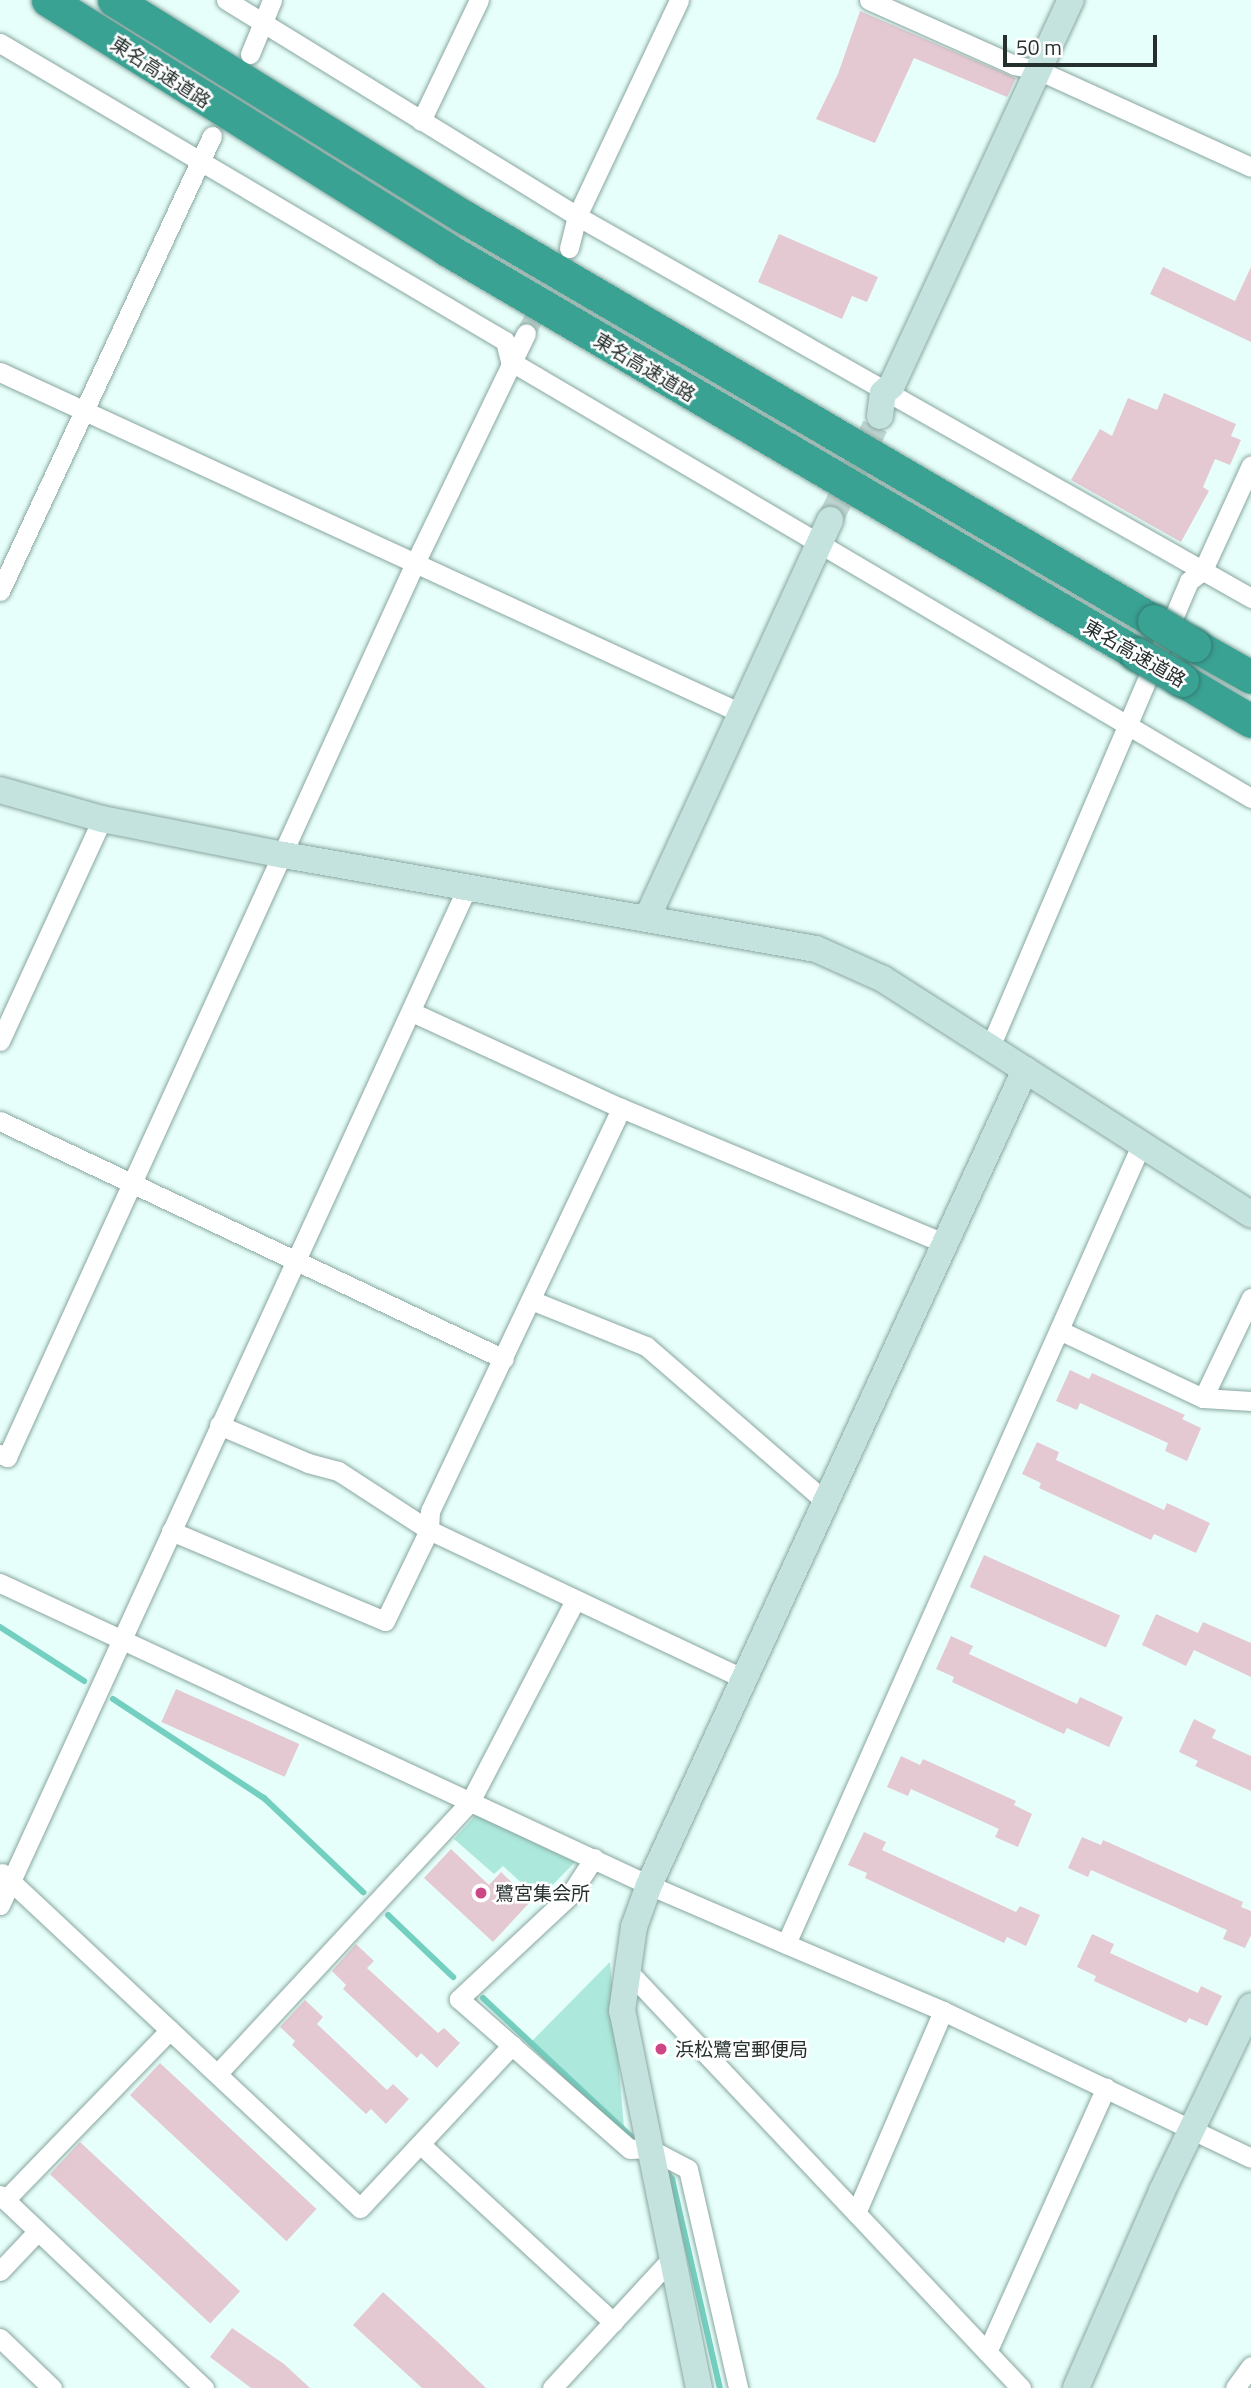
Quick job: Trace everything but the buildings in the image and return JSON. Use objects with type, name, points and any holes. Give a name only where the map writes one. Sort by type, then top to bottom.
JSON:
[{"type":"highway","name":"東名高速道路","points":[[48,0],[446,249],[1251,721]]},
{"type":"highway","name":"東名高速道路","points":[[114,0],[466,218],[1251,677]]},
{"type":"street","points":[[226,0],[882,405],[1203,570],[1251,598]]},
{"type":"street","points":[[250,54],[272,0]]},
{"type":"street","points":[[421,121],[479,0]]},
{"type":"street","points":[[569,248],[577,216],[679,0]]},
{"type":"street","points":[[869,0],[1014,65],[1038,69],[1251,167]]},
{"type":"street","points":[[882,405],[1071,0]]},
{"type":"street","points":[[0,43],[202,158],[505,341],[510,361],[815,545],[1251,798]]},
{"type":"street","points":[[0,591],[212,136]]},
{"type":"street","points":[[0,1454],[6,1457],[284,855],[415,563],[510,361],[526,333]]},
{"type":"street","points":[[0,372],[741,713]]},
{"type":"street","points":[[990,1047],[1188,581],[1203,570],[1251,466]]},
{"type":"street","points":[[648,916],[815,545],[830,520]]},
{"type":"street","points":[[0,790],[102,819],[284,855],[467,888],[648,916],[816,948],[883,979],[1251,1214]]},
{"type":"street","points":[[0,1041],[102,819]]},
{"type":"street","points":[[0,1905],[5,1876],[171,1531],[467,888]]},
{"type":"street","points":[[412,1012],[621,1108],[946,1244]]},
{"type":"street","points":[[699,2388],[654,2176],[644,2149],[622,2011],[626,1969],[649,1885],[1026,1070]]},
{"type":"street","points":[[171,1531],[385,1621],[429,1530],[430,1511],[621,1108]]},
{"type":"street","points":[[0,1121],[504,1359]]},
{"type":"street","points":[[786,1944],[1061,1331],[1141,1145]]},
{"type":"street","points":[[1203,1398],[1251,1298]]},
{"type":"street","points":[[531,1300],[646,1346],[826,1502]]},
{"type":"street","points":[[1061,1331],[1203,1398],[1251,1401]]},
{"type":"street","points":[[219,1425],[308,1463],[338,1471],[429,1530],[573,1602],[744,1679]]},
{"type":"street","points":[[0,1583],[649,1885],[943,2011],[1251,2158]]},
{"type":"street","points":[[218,2073],[470,1802],[573,1602]]},
{"type":"street","points":[[594,1858],[569,1896],[459,1999],[512,2045],[644,2149],[688,2169],[738,2388]]},
{"type":"street","points":[[5,1876],[360,2208],[512,2045]]},
{"type":"street","points":[[626,1969],[1021,2388]]},
{"type":"street","points":[[1076,2388],[1191,2130],[1251,2006]]},
{"type":"street","points":[[856,2213],[943,2011]]},
{"type":"street","points":[[170,2030],[3,2198],[182,2379],[204,2388]]},
{"type":"street","points":[[987,2352],[1106,2087]]},
{"type":"street","points":[[420,2144],[613,2322]]},
{"type":"street","points":[[0,2271],[37,2232]]},
{"type":"street","points":[[552,2388],[670,2260]]},
{"type":"street","points":[[0,2339],[52,2388]]},
{"type":"street","points":[[1235,2388],[1251,2366]]},
{"type":"green space","points":[[476,1815],[575,1862],[539,1899],[503,1866],[494,1874],[454,1839]]},
{"type":"green space","points":[[610,1962],[624,2128],[530,2043]]},
{"type":"waterway","points":[[0,1627],[84,1681]]},
{"type":"waterway","points":[[113,1699],[264,1798],[363,1892]]},
{"type":"waterway","points":[[388,1915],[453,1977]]},
{"type":"waterway","points":[[483,1998],[638,2143]]},
{"type":"waterway","points":[[665,2171],[672,2179],[720,2388]]},
{"type":"tunnel","points":[[526,333],[561,264]]},
{"type":"tunnel","points":[[830,520],[880,416]]},
{"type":"place","name":"鷺宮集会所","points":[[481,1893]]},
{"type":"place","name":"浜松鷺宮郵便局","points":[[661,2049]]}]
